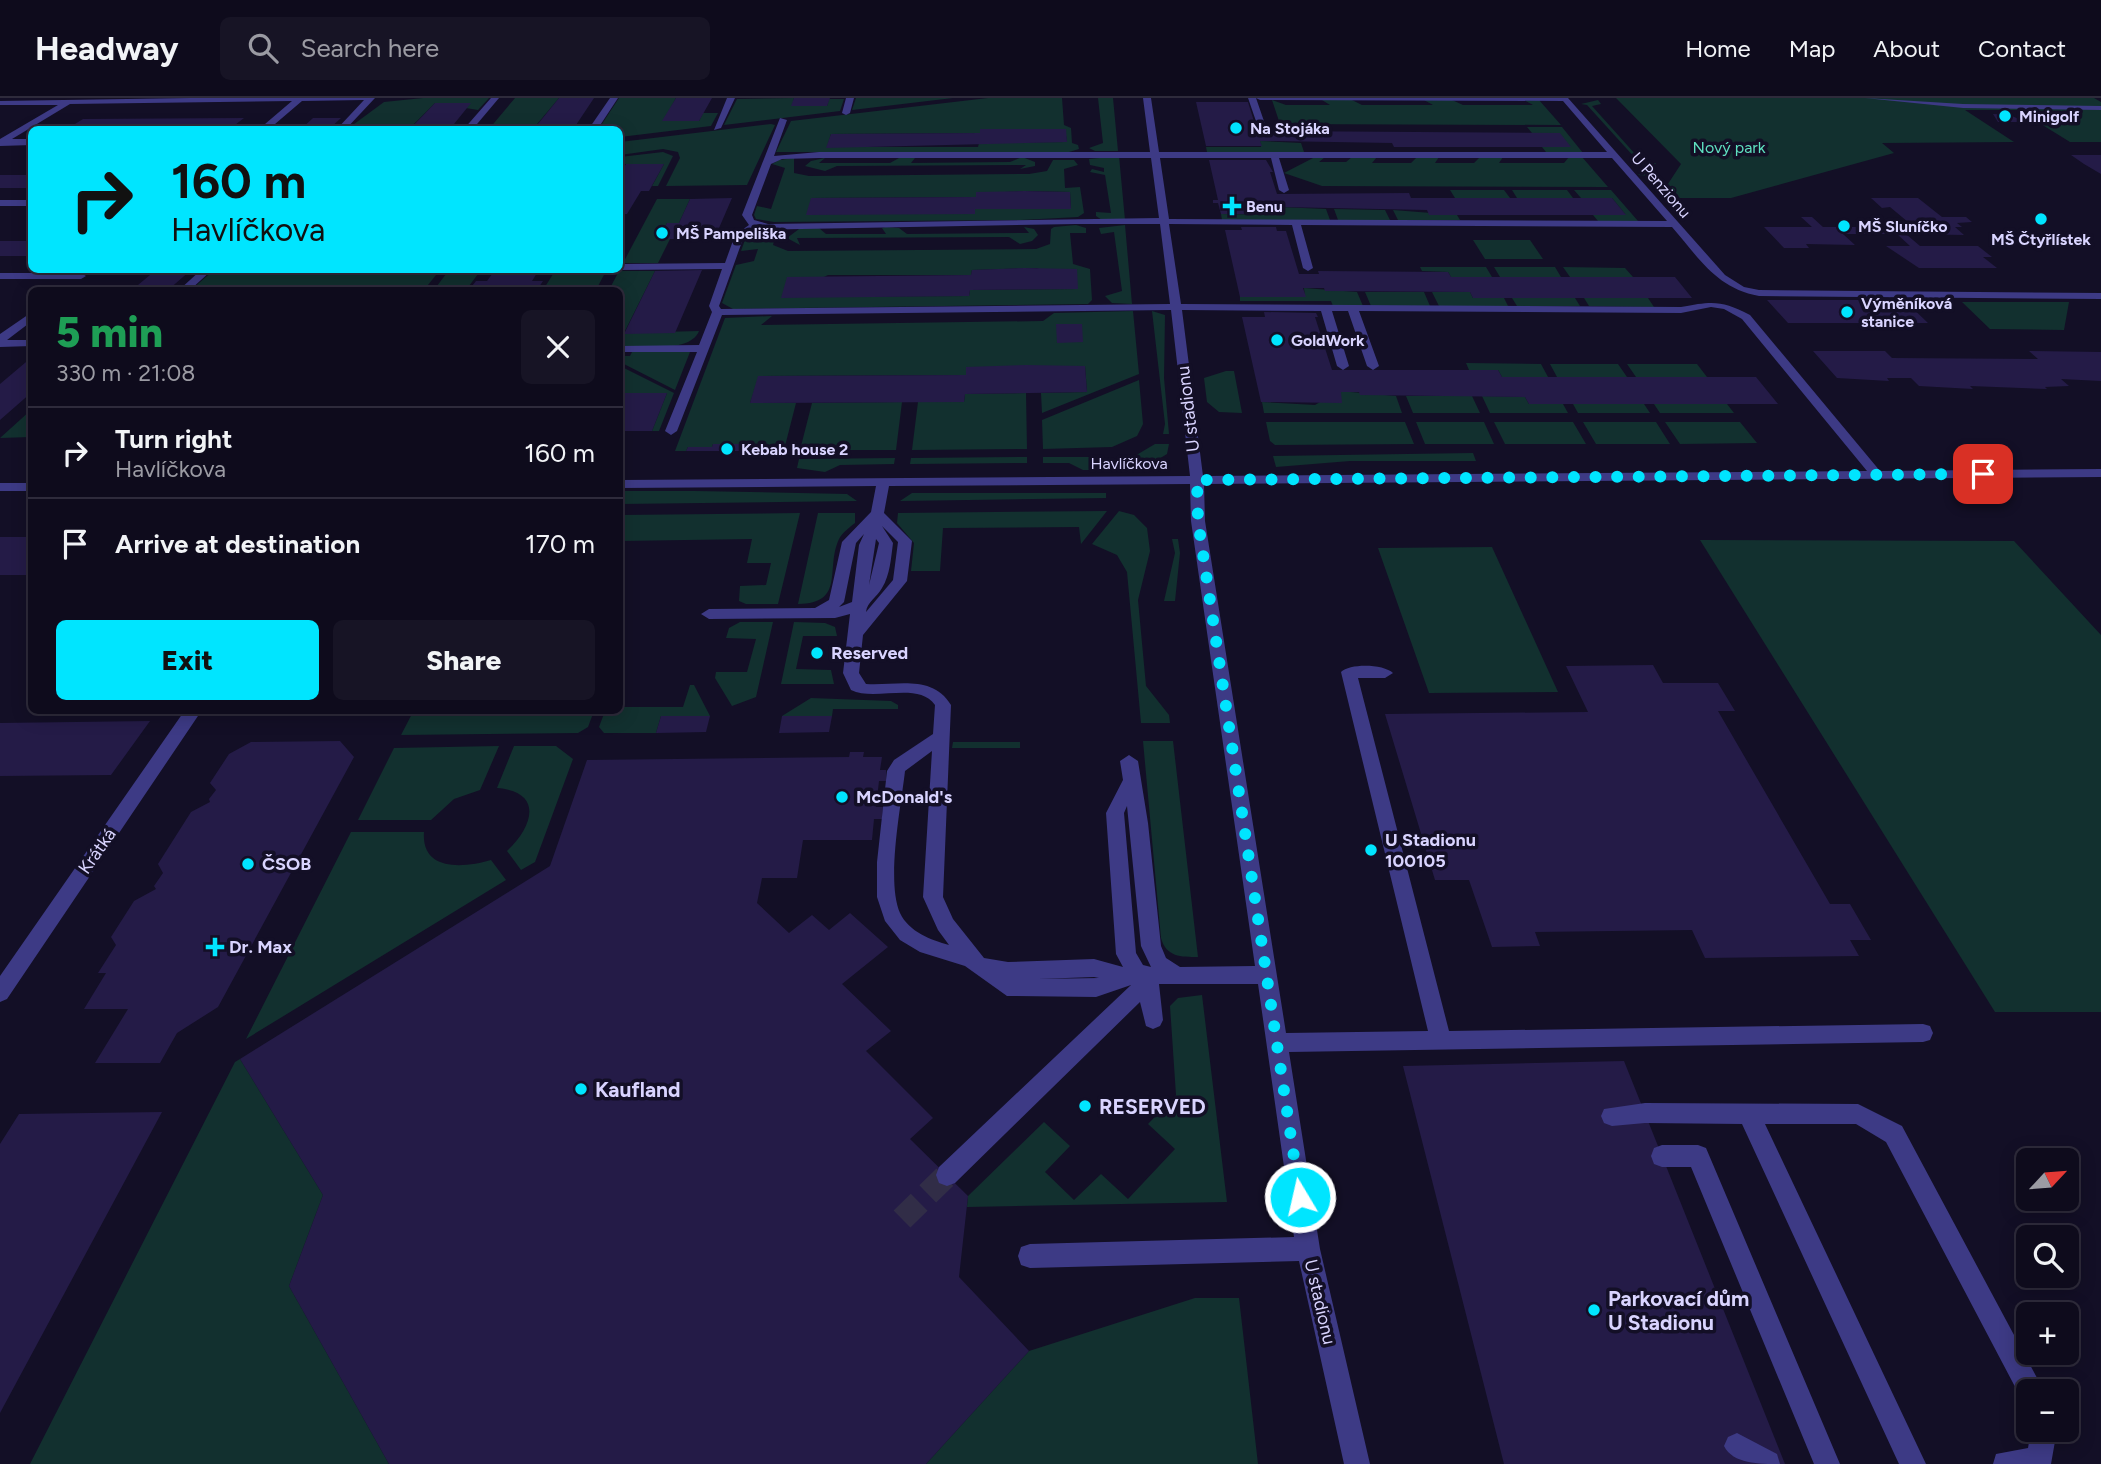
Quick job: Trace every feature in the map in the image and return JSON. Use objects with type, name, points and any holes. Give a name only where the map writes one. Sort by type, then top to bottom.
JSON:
[{"type":"street","points":[[0,103],[370,98]]},
{"type":"street","points":[[344,126],[370,98]]},
{"type":"street","points":[[470,126],[495,98]]},
{"type":"street","points":[[595,126],[614,98]]},
{"type":"street","points":[[717,128],[732,98]]},
{"type":"street","points":[[846,113],[850,98]]},
{"type":"street","name":"U stadionu","points":[[1147,98],[1197,480],[1198,521],[1265,975],[1308,1249],[1357,1464]]},
{"type":"street","points":[[1252,98],[1262,127]]},
{"type":"street","points":[[1260,98],[1564,98]]},
{"type":"street","name":"U Penzionu","points":[[1564,98],[1721,277],[1742,289]]},
{"type":"street","points":[[1869,98],[1963,106],[2101,108]]},
{"type":"street","points":[[267,126],[298,101]]},
{"type":"street","points":[[29,126],[67,103]]},
{"type":"street","points":[[764,225],[750,222],[747,215],[783,120]]},
{"type":"street","points":[[1,143],[28,127]]},
{"type":"street","points":[[1,143],[28,142]]},
{"type":"street","points":[[766,163],[786,156],[1056,156],[1155,153],[1614,155]]},
{"type":"street","points":[[1273,154],[1284,190]]},
{"type":"street","points":[[0,203],[28,203]]},
{"type":"street","points":[[718,312],[714,306],[740,235],[747,229],[764,225],[1056,222],[1674,224]]},
{"type":"street","points":[[1296,223],[1308,268]]},
{"type":"street","points":[[623,267],[728,266]]},
{"type":"street","points":[[0,276],[85,273]]},
{"type":"street","points":[[67,287],[85,273]]},
{"type":"street","points":[[187,287],[204,273]]},
{"type":"street","points":[[1726,307],[1716,300],[1720,290],[1742,289],[1759,293],[2101,296]]},
{"type":"street","points":[[1742,289],[1753,296],[1746,312]]},
{"type":"street","points":[[718,312],[1176,307],[1681,310],[1711,304],[1746,312],[1877,475]]},
{"type":"street","points":[[1326,309],[1343,366]]},
{"type":"street","points":[[1353,309],[1373,366]]},
{"type":"street","points":[[671,431],[718,312]]},
{"type":"street","points":[[0,342],[28,318]]},
{"type":"street","points":[[0,342],[28,343]]},
{"type":"street","points":[[623,349],[703,348]]},
{"type":"street","name":"Havlíčkova","points":[[623,484],[2101,473]]},
{"type":"street","points":[[709,614],[817,613],[846,609],[880,582],[886,543],[876,520],[883,483]]},
{"type":"street","points":[[0,487],[28,487]]},
{"type":"street","points":[[817,613],[836,603],[849,542],[876,520]]},
{"type":"street","points":[[876,520],[905,541],[900,581],[857,632],[851,674],[857,686],[872,691],[925,690],[936,694],[943,705],[933,897],[945,924],[975,962],[1007,986],[1019,989],[1096,988],[1143,977],[1175,975],[1265,975]]},
{"type":"street","points":[[846,609],[857,632]]},
{"type":"street","points":[[846,609],[857,632]]},
{"type":"street","points":[[1385,673],[1349,672],[1441,1040]]},
{"type":"street","name":"Krátká","points":[[0,993],[191,714]]},
{"type":"street","points":[[941,737],[900,764],[896,771],[886,886],[891,912],[899,927],[926,946],[975,962]]},
{"type":"street","points":[[1129,761],[1139,823],[1151,946],[1159,964],[1175,975]]},
{"type":"street","points":[[1131,782],[1115,813],[1126,954],[1143,977],[1153,1020]]},
{"type":"street","points":[[947,1175],[1143,977]]},
{"type":"street","points":[[1276,1043],[1923,1033]]},
{"type":"street","points":[[1749,1114],[1913,1464]]},
{"type":"street","points":[[1612,1116],[1858,1114],[1894,1134],[2025,1379]]},
{"type":"street","points":[[1662,1157],[1698,1156],[1827,1464]]},
{"type":"street","points":[[1030,1256],[1308,1249]]},
{"type":"street","points":[[2006,1464],[2039,1460],[2042,1442]]},
{"type":"street","points":[[1737,1446],[1768,1464]]},
{"type":"green space","points":[[423,98],[489,98],[478,110],[435,103],[412,126],[351,126],[384,102]]},
{"type":"green space","points":[[515,98],[559,98],[536,126],[492,126]]},
{"type":"green space","points":[[619,98],[676,98],[663,121],[699,121],[703,113],[718,113],[711,126],[623,137],[623,126],[601,126]]},
{"type":"green space","points":[[794,98],[792,106],[827,106],[829,99],[844,99],[840,111],[724,125],[737,99]]},
{"type":"green space","points":[[856,98],[953,98],[852,110]]},
{"type":"green space","points":[[988,98],[1062,98],[1064,125],[1071,128],[1072,143],[1078,145],[1079,149],[1069,152],[776,152],[791,121]],"holes":[[[981,129],[1065,129],[1067,142],[979,143],[978,147],[827,147],[831,134],[980,133]]]},
{"type":"green space","points":[[1098,98],[1113,98],[1118,151],[1095,151],[1089,148],[1103,143]]},
{"type":"green space","name":"Nový park","points":[[1616,98],[2094,98],[2101,102],[2101,142],[2070,142],[2018,110],[1965,110],[2014,142],[1882,143],[1894,153],[1731,198],[1671,198],[1664,190],[1681,164]]},
{"type":"green space","points":[[1272,100],[1286,105],[1330,105],[1322,100],[1352,100],[1362,105],[1433,105],[1424,100],[1452,100],[1463,105],[1533,105],[1524,100],[1539,100],[1561,125],[1280,124]]},
{"type":"green space","points":[[1598,100],[1601,104],[1592,106],[1645,165],[1656,163],[1649,176],[1638,175],[1646,170],[1587,105],[1581,104]]},
{"type":"green space","points":[[775,125],[747,185],[666,186],[680,158],[678,152],[663,149],[623,155],[623,142]]},
{"type":"green space","points":[[1527,127],[1562,127],[1583,153],[1546,152],[1542,147],[1570,146],[1532,133]]},
{"type":"green space","points":[[1260,141],[1301,143],[1304,152],[1207,152],[1206,147],[1261,147]]},
{"type":"green space","points":[[663,152],[673,156],[658,186],[652,186],[664,164],[623,164],[623,157]]},
{"type":"green space","points":[[1119,156],[1125,220],[1102,220],[1096,216],[1096,212],[1111,213],[1105,175],[1090,172],[1092,169],[1104,172],[1104,168],[1090,165],[1089,159]]},
{"type":"green space","points":[[1022,157],[1035,162],[1035,166],[1020,169],[1026,165],[837,166],[825,171],[805,166],[811,161],[825,158],[819,163],[890,163],[899,158],[915,158],[911,163],[1010,162]]},
{"type":"green space","points":[[1315,157],[1325,157],[1319,162],[1346,162],[1352,157],[1377,157],[1372,163],[1411,163],[1417,157],[1439,157],[1435,163],[1474,163],[1479,158],[1503,157],[1499,163],[1564,163],[1569,157],[1582,157],[1608,187],[1322,186],[1284,173]]},
{"type":"green space","points":[[794,158],[794,173],[809,176],[1029,174],[1047,171],[1053,160],[1074,160],[1078,165],[1064,169],[1065,188],[1080,187],[1084,213],[1078,217],[1021,220],[774,222],[756,219],[754,215],[757,206],[771,209],[785,168],[772,164]],"holes":[[[1070,192],[1071,208],[975,209],[811,198],[976,197],[976,193]]]},
{"type":"green space","points":[[1450,190],[1504,190],[1510,198],[1455,198]]},
{"type":"green space","points":[[1512,190],[1567,190],[1573,198],[1517,198]]},
{"type":"green space","points":[[1574,190],[1611,190],[1638,221],[1598,221],[1593,215],[1625,214],[1612,198],[1581,198]]},
{"type":"green space","points":[[657,199],[690,199],[679,223],[667,223],[659,238],[670,239],[658,263],[623,263]]},
{"type":"green space","points":[[1280,207],[1326,209],[1330,220],[1222,220],[1221,214],[1282,215]]},
{"type":"green space","points":[[1334,209],[1385,210],[1390,220],[1338,220]]},
{"type":"green space","points":[[1393,210],[1457,215],[1460,220],[1398,220]]},
{"type":"green space","points":[[1076,225],[1086,228],[1086,233],[1070,233],[1073,264],[1090,269],[1092,300],[1088,304],[733,309],[722,303],[736,265],[754,261],[758,249],[741,251],[746,237],[762,229],[777,229],[773,245],[788,251],[1036,249],[1050,244],[1051,229]],"holes":[[[1037,268],[1078,289],[970,290],[969,296],[782,297],[828,275],[971,275],[972,270]]]},
{"type":"green space","points":[[1125,225],[1132,304],[1112,303],[1105,296],[1122,291],[1114,232],[1101,234],[1099,228]]},
{"type":"green space","points":[[1024,227],[1034,229],[1038,235],[1032,241],[1020,244],[1009,237],[797,238],[800,245],[787,238],[799,229],[819,228],[826,234],[886,234],[882,228],[899,228],[907,234],[1029,233]]},
{"type":"green space","points":[[1473,240],[1530,240],[1543,259],[1485,259]]},
{"type":"green space","points":[[1420,267],[1486,267],[1492,277],[1451,277],[1448,272],[1422,271]]},
{"type":"green space","points":[[1494,267],[1555,267],[1561,277],[1500,277]]},
{"type":"green space","points":[[1563,267],[1625,268],[1633,277],[1570,277]]},
{"type":"green space","points":[[623,271],[655,271],[624,333],[699,331],[686,343],[675,346],[623,346],[623,287],[611,287],[618,273]]},
{"type":"green space","points":[[211,273],[438,273],[426,287],[194,287]]},
{"type":"green space","points":[[447,273],[479,273],[468,287],[436,287]]},
{"type":"green space","points":[[554,273],[605,273],[598,287],[545,287]]},
{"type":"green space","points":[[1304,288],[1357,292],[1363,306],[1333,306],[1331,301],[1240,301],[1240,297],[1305,297]]},
{"type":"green space","points":[[1365,292],[1424,292],[1430,306],[1371,306]]},
{"type":"green space","points":[[1432,292],[1470,292],[1473,298],[1504,298],[1508,306],[1439,306]]},
{"type":"green space","points":[[1512,298],[1575,298],[1580,306],[1517,306]]},
{"type":"green space","points":[[1584,298],[1648,298],[1654,307],[1589,306]]},
{"type":"green space","points":[[1962,302],[2069,302],[2064,330],[1990,329]]},
{"type":"green space","points":[[1133,311],[1139,374],[1042,413],[1041,393],[1087,392],[1085,366],[966,368],[966,375],[759,376],[750,403],[796,403],[784,450],[765,451],[766,446],[713,444],[712,447],[688,447],[686,451],[675,451],[725,318],[772,316],[761,325],[1043,321],[1054,313]]},
{"type":"green space","points":[[1152,311],[1165,315],[1164,378],[1169,434],[1163,434],[1165,424]]},
{"type":"green space","points":[[632,352],[690,352],[675,390],[623,364],[623,356],[630,356]]},
{"type":"green space","points":[[1466,363],[1541,364],[1548,377],[1502,377],[1498,370],[1469,370]]},
{"type":"green space","points":[[1550,364],[1618,364],[1627,377],[1557,377]]},
{"type":"green space","points":[[1627,364],[1697,364],[1707,377],[1636,377]]},
{"type":"green space","points":[[623,368],[674,393],[659,431],[652,431],[667,393],[623,393]]},
{"type":"green space","points":[[1234,371],[1242,413],[1219,412],[1207,402],[1204,378]]},
{"type":"green space","points":[[1139,380],[1143,424],[1137,436],[1112,447],[1043,449],[1042,420]]},
{"type":"green space","points":[[1339,391],[1396,396],[1402,413],[1264,413],[1262,402],[1315,405]]},
{"type":"green space","points":[[1026,393],[1027,449],[912,450],[918,402],[964,402],[965,394]]},
{"type":"green space","points":[[1406,396],[1472,396],[1480,413],[1413,413]]},
{"type":"green space","points":[[1482,396],[1525,397],[1529,404],[1563,404],[1568,413],[1490,413]]},
{"type":"green space","points":[[902,402],[896,450],[800,450],[812,403]]},
{"type":"green space","points":[[1573,404],[1644,404],[1650,413],[1578,413]]},
{"type":"green space","points":[[1654,404],[1727,404],[1734,413],[1660,413]]},
{"type":"green space","points":[[28,413],[28,437],[0,438]]},
{"type":"green space","points":[[1266,422],[1405,422],[1414,444],[1275,445],[1270,441]]},
{"type":"green space","points":[[1416,422],[1484,422],[1494,444],[1425,444]]},
{"type":"green space","points":[[1494,422],[1573,422],[1586,444],[1505,444]]},
{"type":"green space","points":[[1583,422],[1656,422],[1670,444],[1596,444]]},
{"type":"green space","points":[[1665,422],[1740,422],[1757,443],[1680,444]]},
{"type":"green space","points":[[1155,444],[1169,444],[1167,454],[1147,466],[1129,469],[1128,460]]},
{"type":"green space","points":[[1473,453],[1476,461],[1350,461],[1276,467],[1273,456]]},
{"type":"green space","points":[[1027,457],[1027,463],[910,464],[911,458]]},
{"type":"green space","points":[[1043,457],[1095,457],[1102,461],[1103,470],[1083,470],[1069,463],[1043,463]]},
{"type":"green space","points":[[895,458],[894,464],[840,465],[825,472],[797,468],[799,459]]},
{"type":"green space","points":[[623,491],[847,494],[857,501],[623,504]]},
{"type":"green space","points":[[912,493],[1106,493],[1106,498],[900,501]]},
{"type":"green space","points":[[1107,511],[1081,544],[1079,527],[943,528],[940,571],[911,571],[914,543],[897,523],[898,513]]},
{"type":"green space","points":[[1119,511],[1134,515],[1147,528],[1150,551],[1138,600],[1146,686],[1169,715],[1170,723],[1141,723],[1127,572],[1117,555],[1092,544]]},
{"type":"green space","points":[[800,513],[778,604],[746,604],[739,601],[740,586],[766,585],[771,563],[747,563],[752,539],[623,541],[623,515]]},
{"type":"green space","points":[[818,513],[855,513],[855,523],[839,539],[828,591],[823,598],[798,604]]},
{"type":"green space","points":[[1172,539],[1178,539],[1180,553],[1175,601],[1164,601],[1175,553]]},
{"type":"green space","points":[[1700,540],[2014,541],[2101,635],[2101,1012],[1995,1012]]},
{"type":"green space","points":[[1492,547],[1558,692],[1429,693],[1378,548]]},
{"type":"green space","points":[[740,622],[773,622],[756,697],[732,706],[715,678],[716,672],[747,672],[756,639],[726,638],[729,628]]},
{"type":"green space","points":[[794,622],[825,623],[835,627],[837,636],[803,636],[796,669],[831,670],[834,684],[781,684]]},
{"type":"green space","points":[[690,685],[694,685],[710,716],[661,716],[656,733],[604,733],[599,727],[604,714],[623,714],[623,707],[683,707]]},
{"type":"green space","points":[[811,698],[891,701],[898,705],[898,709],[833,709],[832,716],[782,716]]},
{"type":"green space","points":[[412,714],[593,714],[588,727],[578,733],[401,735]]},
{"type":"green space","points":[[1143,741],[1173,741],[1198,957],[1180,956],[1170,952],[1161,938]]},
{"type":"green space","points":[[953,742],[1020,742],[1020,748],[952,748]]},
{"type":"green space","points":[[499,746],[480,790],[454,799],[431,820],[358,820],[394,748]]},
{"type":"green space","points":[[514,746],[556,746],[573,759],[535,862],[521,870],[507,851],[523,832],[529,812],[528,804],[522,796],[497,788]]},
{"type":"green space","points":[[351,832],[424,832],[429,854],[437,861],[469,865],[491,860],[506,880],[246,1039]]},
{"type":"green space","points":[[1202,995],[1227,1202],[967,1207],[968,1196],[1044,1122],[1070,1146],[1045,1172],[1074,1200],[1101,1174],[1128,1199],[1175,1149],[1148,1124],[1176,1095],[1170,1006],[1178,998]]},
{"type":"green space","points":[[240,1059],[323,1195],[289,1286],[389,1464],[30,1464],[235,1062]]},
{"type":"green space","points":[[1195,1298],[1239,1298],[1258,1464],[926,1464],[1029,1351]]},
{"type":"building","points":[[559,98],[594,98],[575,126],[536,126]]},
{"type":"building","points":[[676,98],[712,98],[699,121],[662,121]]},
{"type":"building","points":[[794,98],[830,98],[827,106],[791,106]]},
{"type":"building","points":[[1196,102],[1248,102],[1257,131],[1560,133],[1571,147],[1394,147],[1392,143],[1274,141],[1260,141],[1262,146],[1206,146]]},
{"type":"building","points":[[435,103],[471,103],[452,126],[413,126]]},
{"type":"building","name":"Minigolf","points":[[1993,114],[2010,115],[2025,122],[1998,122]]},
{"type":"building","points":[[244,118],[234,126],[72,126],[83,119]]},
{"type":"building","points":[[313,118],[341,118],[332,126],[304,126]]},
{"type":"building","points":[[980,129],[1066,129],[1067,142],[826,148],[831,134],[980,133]]},
{"type":"building","points":[[2071,155],[2101,155],[2101,174],[2084,164]]},
{"type":"building","points":[[1209,160],[1266,160],[1273,172],[1270,172],[1277,194],[1409,193],[1411,198],[1612,198],[1626,215],[1429,215],[1427,210],[1280,207],[1283,214],[1221,214],[1218,203],[1213,203],[1213,200],[1218,200]]},
{"type":"building","points":[[626,164],[664,164],[649,191],[641,191],[627,214],[623,214],[623,169]]},
{"type":"building","points":[[0,175],[28,175],[28,188],[0,188]]},
{"type":"building","points":[[976,192],[1070,192],[1071,209],[975,209],[975,214],[806,215],[811,198],[976,197]]},
{"type":"building","points":[[732,198],[719,228],[707,228],[702,239],[659,239],[667,223],[679,223],[690,199]]},
{"type":"building","points":[[1871,198],[1918,198],[1942,217],[1966,217],[1972,222],[1957,223],[1962,227],[1955,227],[1964,235],[1906,234],[1920,246],[1978,246],[1992,257],[1983,257],[1997,268],[1919,268],[1886,246],[1910,246],[1897,234],[1843,234],[1855,245],[1806,244],[1809,248],[1784,248],[1764,227],[1812,227],[1801,217],[1812,217],[1823,227],[1914,227],[1890,207],[1882,208]]},
{"type":"building","points":[[1241,227],[1276,227],[1277,231],[1286,231],[1299,274],[1319,274],[1318,271],[1448,272],[1451,277],[1675,277],[1692,298],[1473,298],[1470,292],[1325,291],[1324,288],[1303,288],[1306,297],[1240,297],[1225,230],[1242,230]]},
{"type":"building","points":[[0,241],[28,241],[28,256],[0,256]]},
{"type":"building","points":[[1077,269],[1078,289],[970,290],[969,296],[781,298],[787,277],[971,275],[972,270]]},
{"type":"building","points":[[702,270],[675,333],[624,334],[655,271]]},
{"type":"building","points":[[152,273],[188,273],[171,287],[136,287]]},
{"type":"building","points":[[493,273],[537,273],[532,281],[543,281],[539,287],[471,287],[476,281],[487,281]]},
{"type":"building","name":"Výměníková stanice","points":[[1767,300],[1904,300],[1928,323],[1788,323]]},
{"type":"building","points":[[1264,312],[1316,313],[1332,370],[1498,370],[1502,377],[1756,377],[1778,404],[1529,404],[1525,397],[1360,395],[1359,392],[1341,392],[1342,403],[1261,402],[1242,317],[1265,317]]},
{"type":"building","points":[[1056,324],[1082,324],[1083,342],[1057,343]]},
{"type":"building","points":[[1813,351],[1885,351],[1892,358],[2038,359],[2029,351],[2101,352],[2101,381],[2061,379],[2069,386],[2045,387],[2047,389],[1970,386],[1973,389],[1919,386],[1911,378],[1887,378],[1889,381],[1837,378]]},
{"type":"building","points":[[28,360],[28,396],[0,420],[0,384]]},
{"type":"building","points":[[1085,366],[1087,392],[965,394],[964,402],[750,403],[758,376],[966,375],[966,367]]},
{"type":"building","points":[[623,393],[667,393],[652,431],[623,431]]},
{"type":"building","points":[[713,444],[767,446],[765,451],[686,451],[688,447],[712,447]]},
{"type":"building","points":[[0,537],[28,537],[28,575],[0,575]]},
{"type":"building","points":[[1653,665],[1663,683],[1718,683],[1735,711],[1718,711],[1830,904],[1850,904],[1871,940],[1850,940],[1859,956],[1705,958],[1692,930],[1535,932],[1540,946],[1492,947],[1469,880],[1435,880],[1385,714],[1588,712],[1566,666]]},
{"type":"building","points":[[661,716],[710,716],[706,732],[656,733]]},
{"type":"building","points":[[782,716],[832,716],[829,732],[779,733]]},
{"type":"building","points":[[150,721],[111,775],[0,776],[0,723]]},
{"type":"building","points":[[340,741],[354,757],[218,1007],[177,1033],[160,1063],[95,1063],[128,1009],[84,1009],[106,973],[98,973],[116,945],[111,937],[134,901],[156,889],[154,886],[163,873],[158,864],[191,812],[210,802],[209,799],[216,790],[210,783],[229,754],[251,742]]},
{"type":"building","name":"Kaufland","points":[[850,752],[864,752],[863,757],[882,757],[880,770],[886,770],[886,781],[879,781],[876,807],[883,807],[882,819],[874,819],[872,840],[803,840],[797,878],[762,878],[757,903],[789,933],[812,915],[829,930],[850,913],[888,947],[842,984],[891,1031],[866,1051],[933,1118],[910,1139],[968,1196],[959,1277],[1029,1351],[926,1464],[389,1464],[289,1286],[323,1195],[240,1059],[550,866],[587,760],[849,757]]},
{"type":"building","name":"Parkovací dům U Stadionu","points":[[1624,1061],[1785,1464],[1504,1464],[1403,1066]]},
{"type":"building","points":[[162,1112],[0,1413],[0,1144],[19,1114]]},
{"type":"tunnel","points":[[902,1219],[947,1175]]},
{"type":"place","name":"Minigolf","points":[[2005,116]]},
{"type":"place","name":"Na Stojáka","points":[[1236,128]]},
{"type":"place","name":"Benu","points":[[1232,206]]},
{"type":"place","name":"MŠ Čtyřlístek","points":[[2041,219]]},
{"type":"place","name":"MŠ Sluníčko","points":[[1844,226]]},
{"type":"place","name":"MŠ Pampeliška","points":[[662,233]]},
{"type":"place","name":"Výměníková stanice","points":[[1847,312]]},
{"type":"place","name":"GoldWork","points":[[1277,340]]},
{"type":"place","name":"Kebab house 2","points":[[727,449]]},
{"type":"place","name":"Reserved","points":[[817,653]]},
{"type":"place","name":"McDonald's","points":[[842,797]]},
{"type":"place","name":"U Stadionu 100105","points":[[1371,850]]},
{"type":"place","name":"ČSOB","points":[[248,864]]},
{"type":"place","name":"Dr. Max","points":[[215,947]]},
{"type":"place","name":"Kaufland","points":[[581,1089]]},
{"type":"place","name":"RESERVED","points":[[1085,1106]]},
{"type":"place","name":"Parkovací dům U Stadionu","points":[[1594,1310]]},
{"type":"route","points":[[1300,1197],[1198,521],[1197,480],[1983,474]]}]
